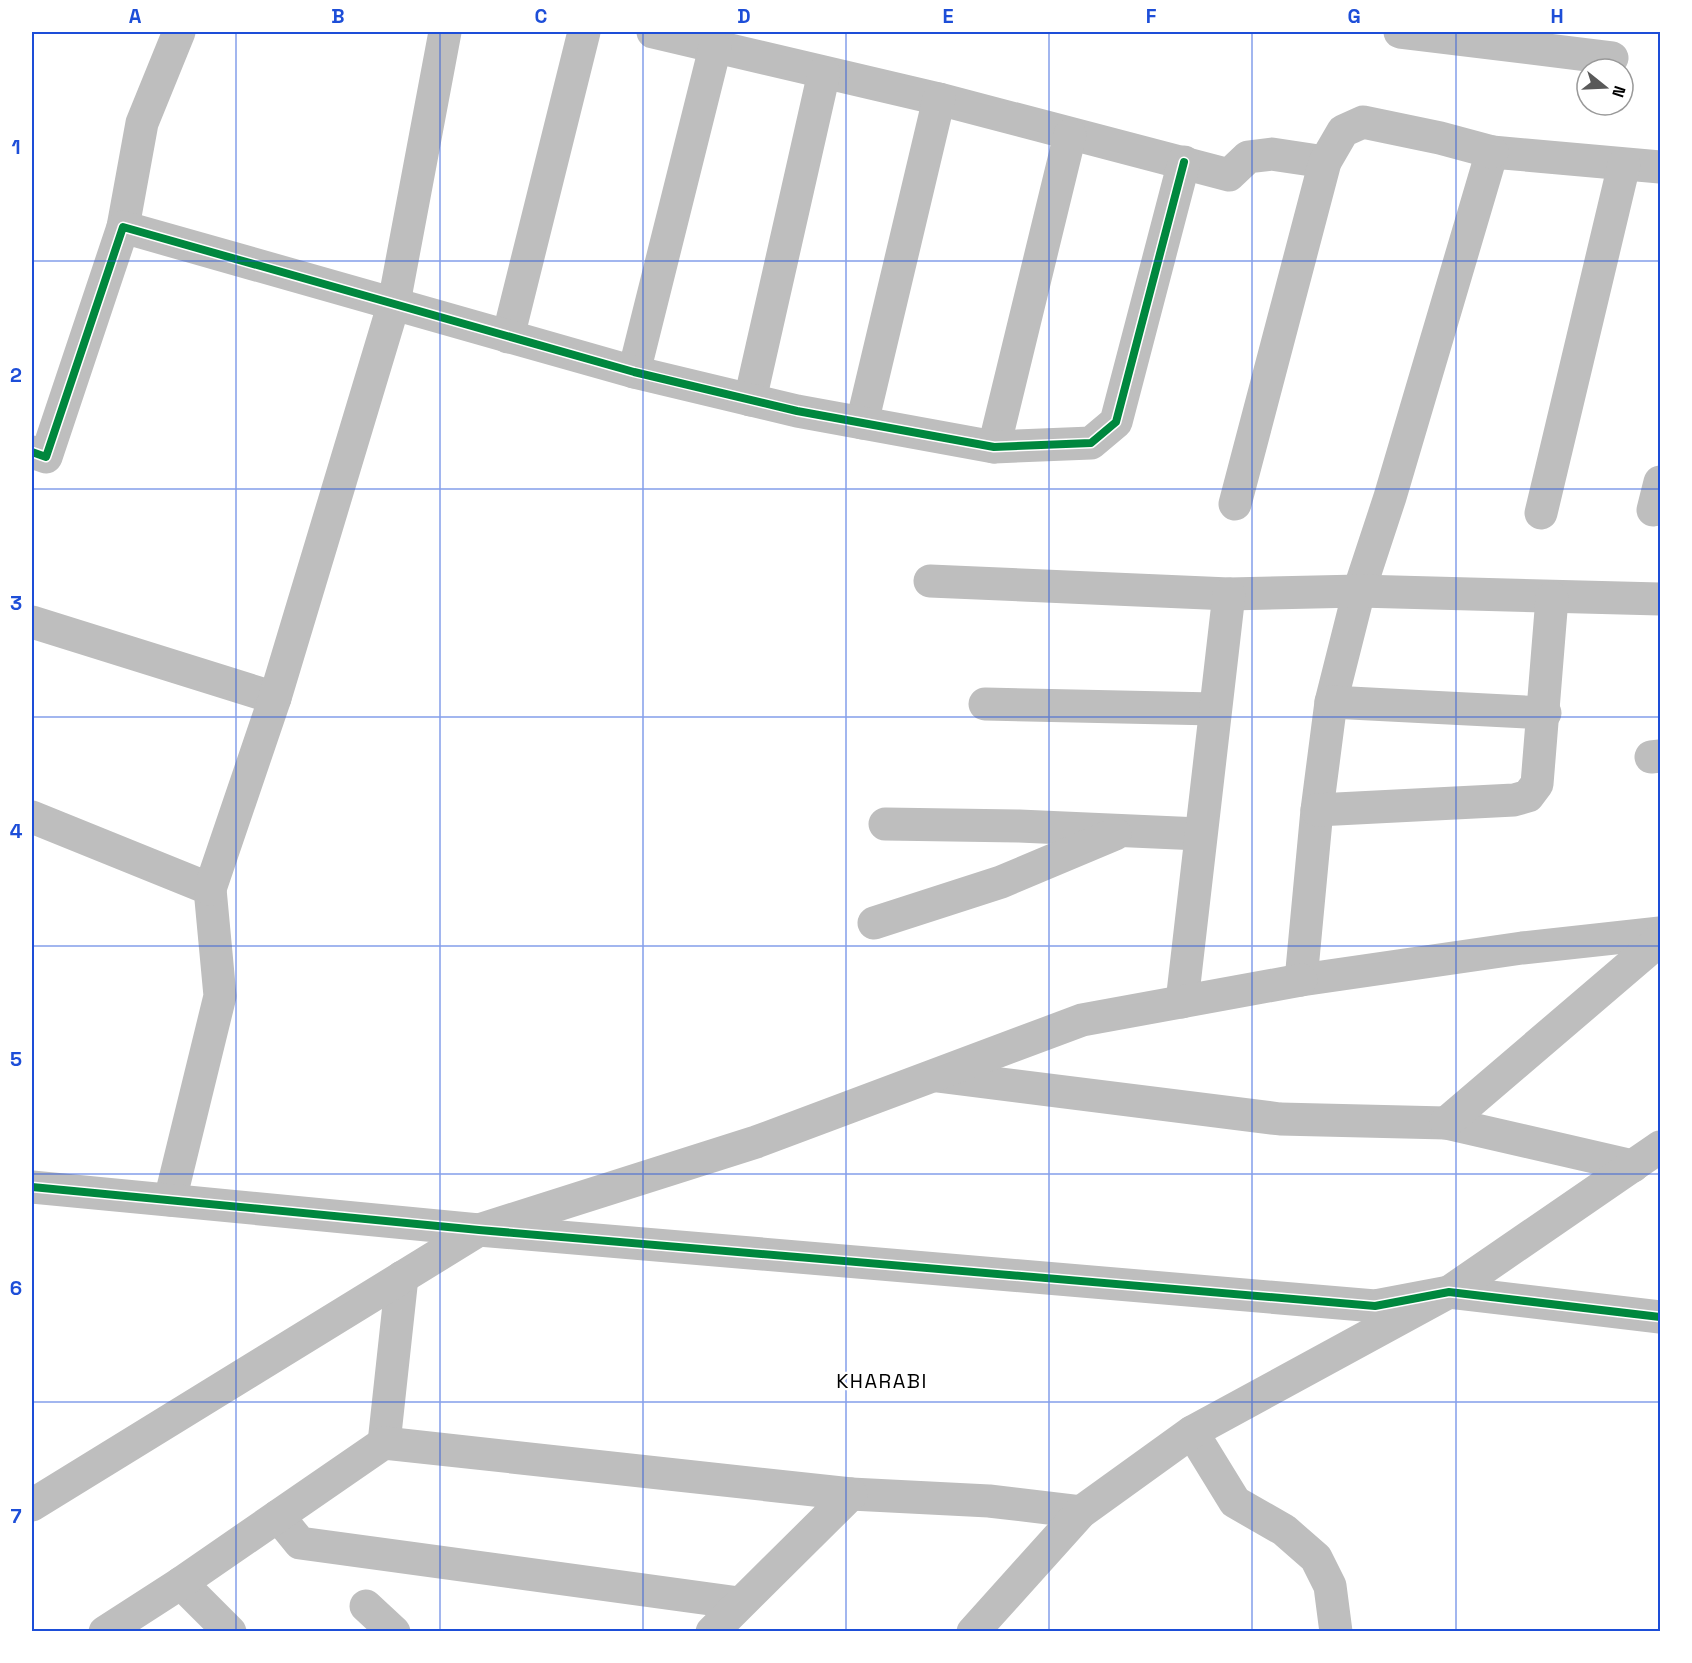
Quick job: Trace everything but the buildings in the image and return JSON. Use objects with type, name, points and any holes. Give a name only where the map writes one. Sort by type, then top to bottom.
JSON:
[{"type":"street","points":[[32,452],[46,457],[123,227],[142,123],[179,32]]},
{"type":"street","points":[[170,1200],[220,996],[210,889],[274,698],[394,303],[445,32]]},
{"type":"street","points":[[508,337],[584,32]]},
{"type":"street","points":[[653,32],[939,99],[1228,175],[1248,157],[1272,154],[1325,162]]},
{"type":"street","points":[[1400,32],[1604,57]]},
{"type":"street","points":[[634,372],[714,48]]},
{"type":"street","points":[[750,400],[824,73]]},
{"type":"street","points":[[862,423],[939,99]]},
{"type":"street","points":[[1235,504],[1325,162],[1343,131],[1363,123],[1440,138],[1492,152],[1660,167]]},
{"type":"street","points":[[994,447],[1070,135]]},
{"type":"street","points":[[1301,980],[1317,810],[1331,702],[1359,591],[1390,497],[1492,152]]},
{"type":"street","points":[[123,227],[634,372],[750,400],[994,447],[1091,443],[1116,422],[1184,162]]},
{"type":"street","points":[[1541,513],[1624,165]]},
{"type":"street","points":[[930,581],[1229,594],[1359,591],[1552,598],[1660,599]]},
{"type":"street","points":[[1182,1002],[1229,594]]},
{"type":"street","points":[[1317,810],[1514,800],[1528,796],[1538,784],[1552,598]]},
{"type":"street","points":[[32,622],[274,698]]},
{"type":"street","points":[[1331,702],[1545,713]]},
{"type":"street","points":[[985,704],[1215,709]]},
{"type":"street","points":[[32,817],[210,889]]},
{"type":"street","points":[[885,824],[1019,826],[1200,834]]},
{"type":"street","points":[[874,923],[1000,882],[1120,832]]},
{"type":"street","points":[[32,1505],[479,1230],[756,1142],[1082,1020],[1301,980],[1522,948],[1660,933]]},
{"type":"street","points":[[1446,1123],[1660,940]]},
{"type":"street","points":[[934,1076],[1280,1119],[1446,1123],[1633,1166]]},
{"type":"street","points":[[973,1632],[1081,1512],[1192,1432],[1449,1292],[1660,1147]]},
{"type":"street","points":[[32,1187],[479,1230],[1375,1306],[1449,1292],[1660,1317]]},
{"type":"street","points":[[384,1443],[402,1277]]},
{"type":"street","points":[[1192,1432],[1234,1502],[1284,1530],[1316,1558],[1330,1586],[1336,1632]]},
{"type":"street","points":[[105,1632],[181,1583],[384,1443],[851,1494],[989,1501],[1081,1512]]},
{"type":"street","points":[[712,1632],[851,1494]]},
{"type":"street","points":[[278,1516],[300,1542],[739,1603]]},
{"type":"street","points":[[181,1583],[230,1632]]},
{"type":"street","points":[[366,1606],[394,1632]]},
{"type":"cycle path","points":[[32,452],[46,457],[123,227],[634,372],[797,411],[994,447],[1091,443],[1116,422],[1184,162]]},
{"type":"cycle path","points":[[32,1187],[479,1230],[1375,1306],[1449,1292],[1660,1317]]},
{"type":"district","name":"KHARABI","points":[[882,1381]]}]
